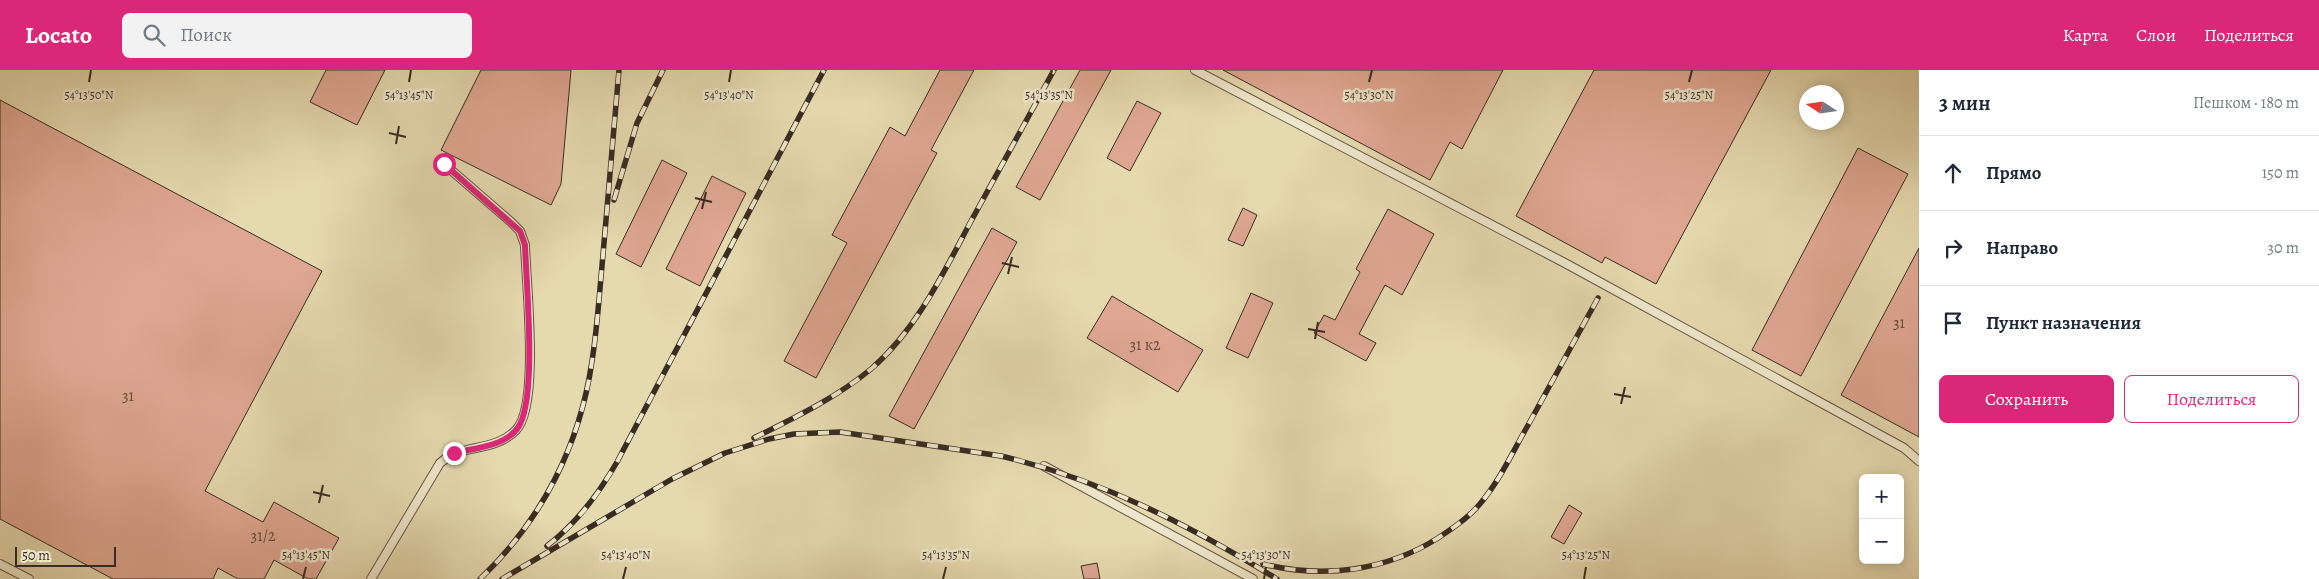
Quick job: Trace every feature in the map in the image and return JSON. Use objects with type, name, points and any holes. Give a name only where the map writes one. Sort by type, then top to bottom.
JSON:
[{"type":"lane","points":[[1195,70],[1563,262],[1904,448],[1919,461]]},
{"type":"lane","points":[[371,579],[440,463],[454,453],[499,443],[517,430],[526,412],[530,382],[525,245],[520,231],[444,164]]},
{"type":"lane","points":[[1044,466],[1252,579]]},
{"type":"lane","points":[[0,564],[30,579]]},
{"type":"building","points":[[326,70],[385,70],[357,125],[310,102]]},
{"type":"building","points":[[481,70],[571,70],[561,184],[551,205],[441,150]]},
{"type":"building","points":[[940,70],[974,70],[931,150],[937,153],[816,378],[784,361],[847,243],[832,235],[890,127],[905,136]]},
{"type":"building","points":[[1080,70],[1111,70],[1040,200],[1016,187]]},
{"type":"building","points":[[1223,70],[1503,70],[1462,149],[1450,142],[1430,180]]},
{"type":"building","points":[[1594,70],[1771,70],[1656,284],[1605,257],[1602,263],[1516,216]]},
{"type":"building","points":[[0,100],[322,271],[205,491],[263,522],[274,502],[339,538],[316,579],[308,579],[274,560],[264,579],[238,579],[218,568],[213,579],[113,579],[0,519]]},
{"type":"building","points":[[1137,101],[1161,113],[1130,171],[1107,158]]},
{"type":"building","points":[[1858,148],[1908,174],[1801,376],[1752,350]]},
{"type":"building","points":[[662,160],[687,173],[641,267],[616,254]]},
{"type":"building","points":[[712,176],[746,193],[700,286],[666,269]]},
{"type":"building","points":[[1243,208],[1257,215],[1243,246],[1228,240]]},
{"type":"building","points":[[1388,209],[1434,234],[1402,295],[1385,285],[1359,334],[1376,343],[1366,361],[1314,333],[1324,315],[1335,320],[1360,272],[1356,269]]},
{"type":"building","points":[[992,228],[1017,242],[914,429],[889,416]]},
{"type":"building","points":[[1919,248],[1919,437],[1841,395]]},
{"type":"building","points":[[1251,293],[1273,303],[1248,358],[1226,348]]},
{"type":"building","points":[[1112,296],[1203,350],[1178,392],[1087,338]]},
{"type":"building","points":[[1569,505],[1582,513],[1564,544],[1551,537]]},
{"type":"building","points":[[1097,563],[1100,579],[1084,579],[1081,566]]},
{"type":"railway","points":[[480,579],[522,532],[540,506],[568,451],[578,422],[586,392],[595,338],[619,70]]},
{"type":"railway","points":[[614,200],[637,123],[663,70]]},
{"type":"railway","points":[[547,546],[568,528],[586,508],[617,462],[824,70]]},
{"type":"railway","points":[[754,438],[844,389],[871,369],[902,337],[939,281],[1054,70]]},
{"type":"railway","points":[[1263,564],[1308,571],[1354,569],[1376,565],[1418,549],[1460,523],[1479,505],[1499,477],[1598,298]]},
{"type":"railway","points":[[502,579],[672,479],[725,453],[769,439],[794,434],[840,432],[1001,456],[1074,478],[1144,506],[1211,540],[1277,579]]},
{"type":"route","points":[[444,164],[520,231],[525,245],[530,382],[526,412],[517,430],[499,443],[454,453]]}]
